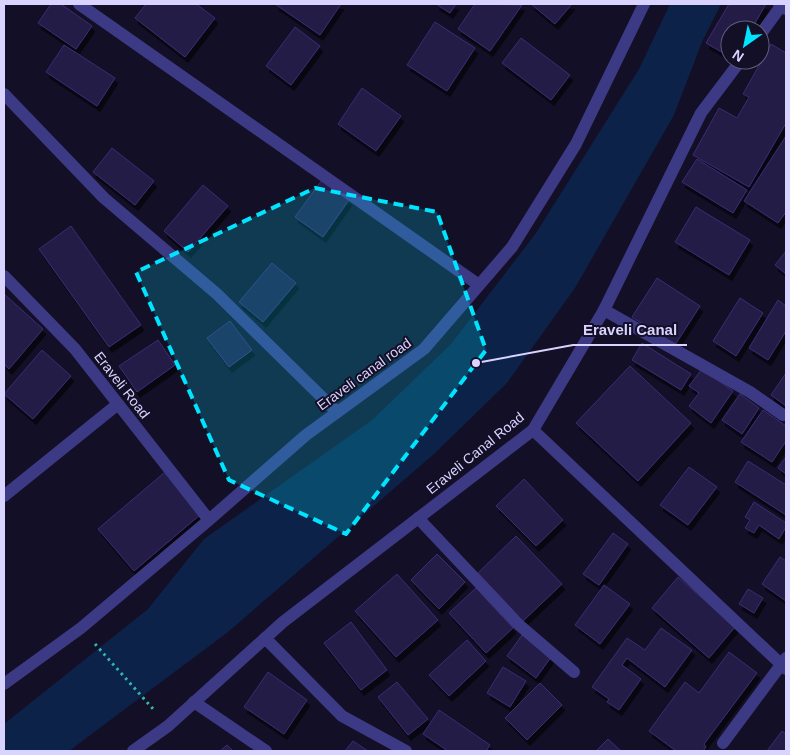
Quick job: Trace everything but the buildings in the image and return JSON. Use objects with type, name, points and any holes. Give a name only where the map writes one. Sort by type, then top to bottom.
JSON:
[{"type":"street","points":[[79,4],[479,285]]},
{"type":"street","name":"Eraveli canal road","points":[[4,684],[81,628],[210,520],[306,434],[424,349],[512,248],[576,144],[644,4]]},
{"type":"street","points":[[770,22],[782,6]]},
{"type":"street","name":"Eraveli Canal Road","points":[[133,751],[168,726],[283,622],[533,430],[604,310],[701,113],[733,70]]},
{"type":"street","points":[[4,94],[104,198],[217,294],[337,412]]},
{"type":"street","name":"Eraveli Road","points":[[4,276],[75,349],[210,520]]},
{"type":"street","points":[[604,310],[750,392],[783,415]]},
{"type":"street","points":[[4,496],[118,404]]},
{"type":"street","points":[[533,430],[785,664],[723,743]]},
{"type":"street","points":[[418,518],[518,624],[574,672]]},
{"type":"street","points":[[265,638],[342,716],[406,751]]},
{"type":"street","points":[[194,702],[266,751]]},
{"type":"path","points":[[81,628],[168,726]]},
{"type":"highlighted area","points":[[315,188],[437,212],[486,350],[346,534],[229,480],[136,272]]},
{"type":"water","points":[[670,4],[721,4],[702,42],[674,115],[575,288],[507,383],[434,454],[228,632],[69,751],[4,751],[4,724],[148,609],[204,539],[372,420],[451,344],[536,233],[639,69]]},
{"type":"place","name":"Eraveli Canal","points":[[476,363]]}]
